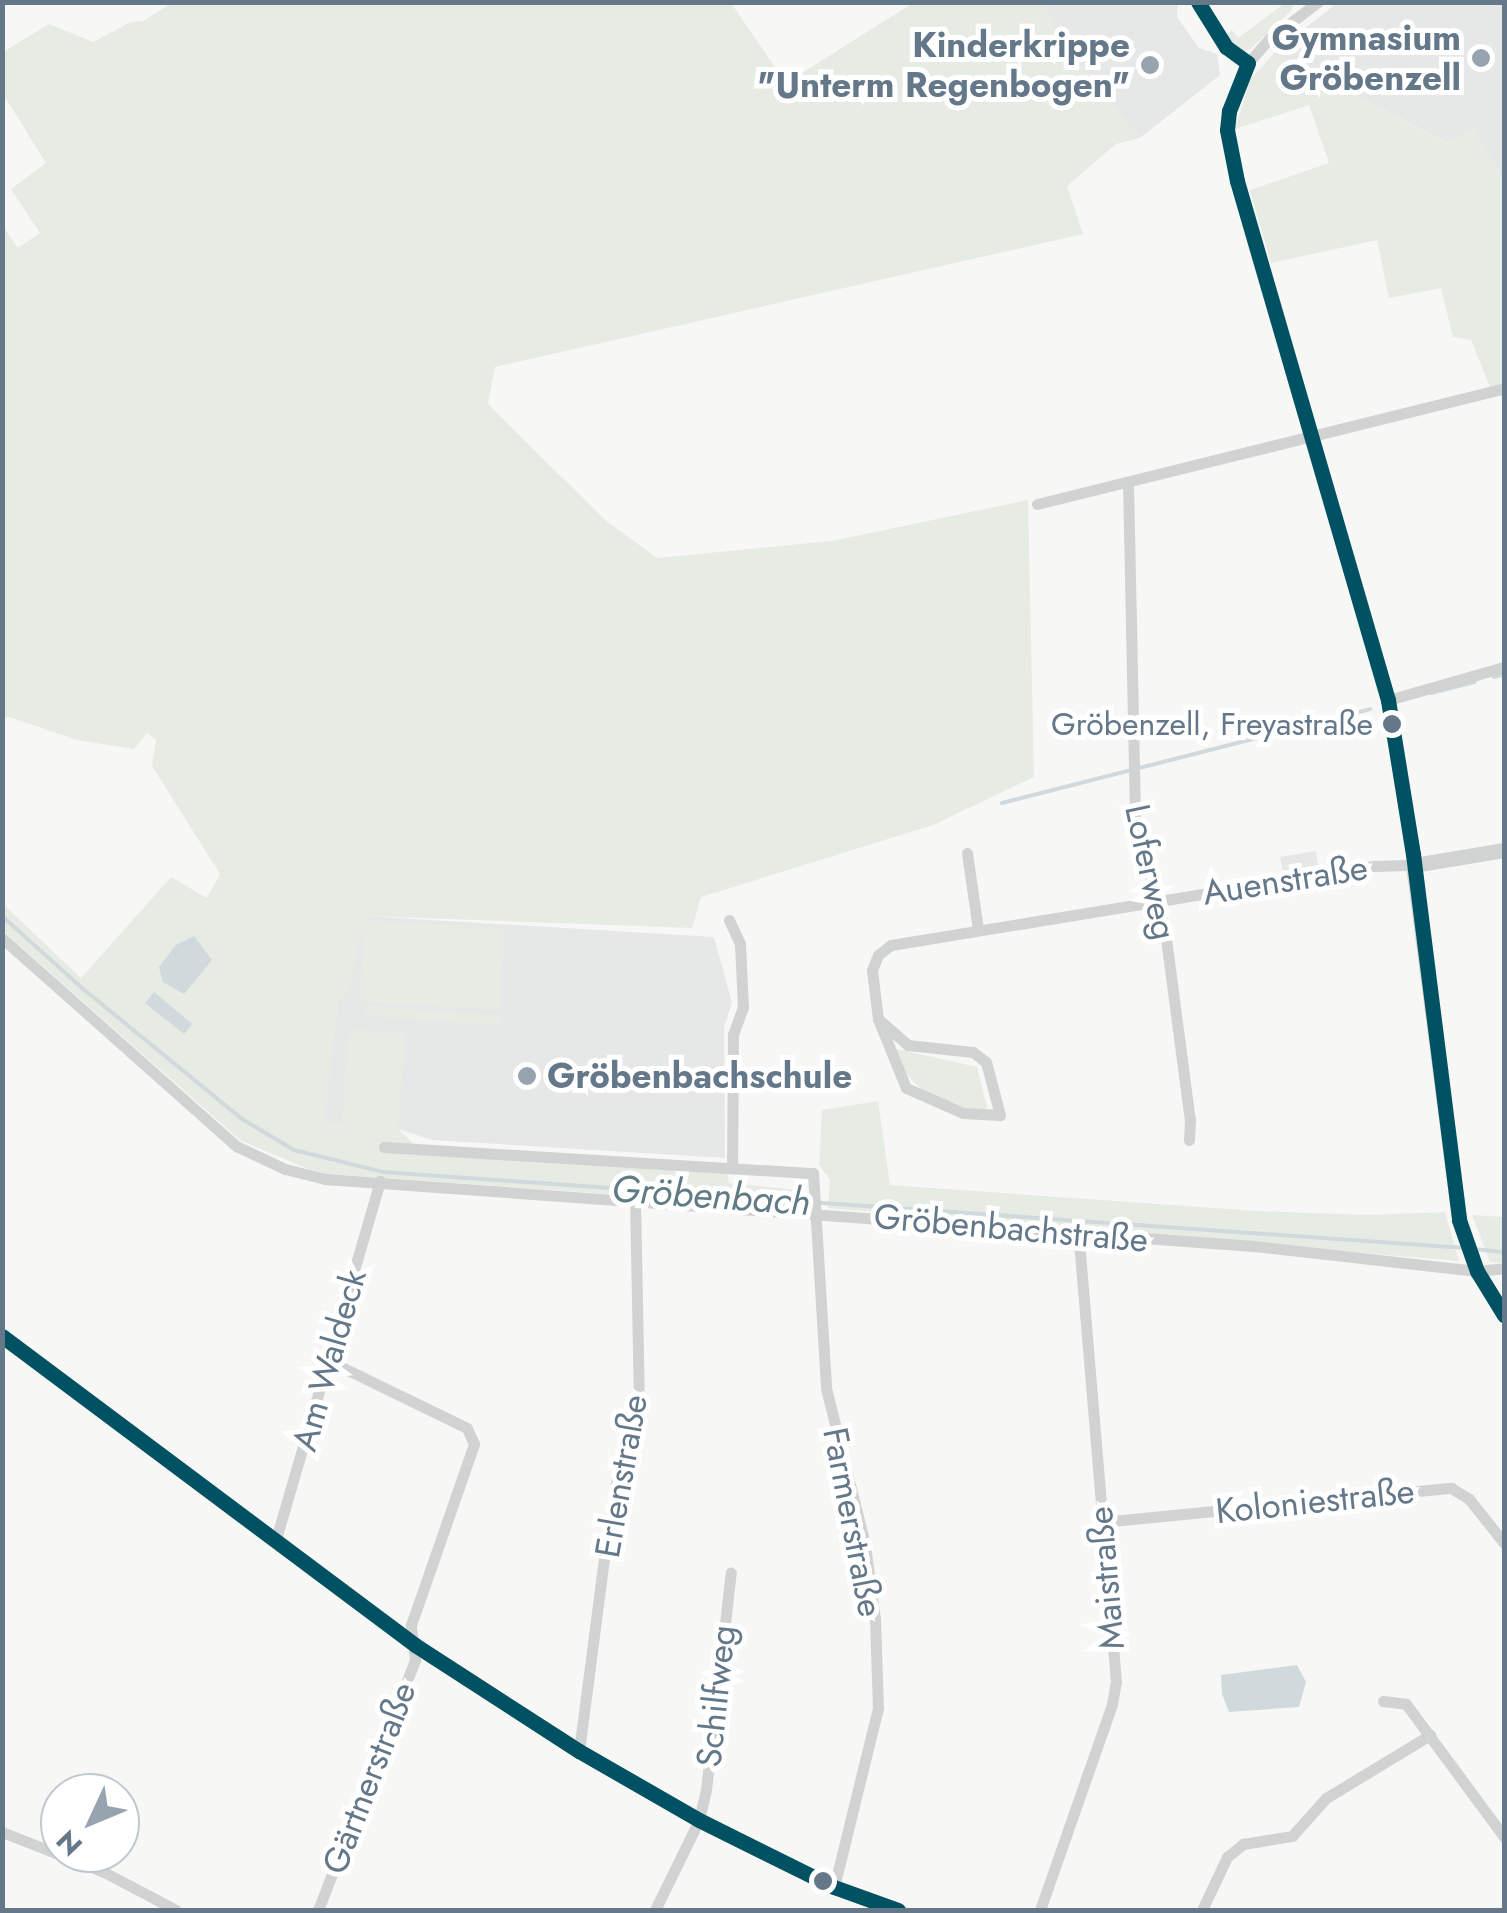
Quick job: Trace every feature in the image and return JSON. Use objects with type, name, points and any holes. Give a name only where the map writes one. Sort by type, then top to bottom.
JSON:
[{"type":"street","points":[[1198,2],[1226,47],[1248,63]]},
{"type":"street","points":[[1318,2],[1269,39],[1248,63],[1229,111],[1227,130],[1252,236],[1388,700],[1463,1236],[1474,1264],[1504,1315]]},
{"type":"street","points":[[1037,504],[1504,388]]},
{"type":"street","name":"Loferweg","points":[[1128,482],[1135,821],[1166,942],[1190,1120],[1188,1140]]},
{"type":"street","points":[[1388,700],[1504,667]]},
{"type":"street","points":[[1414,865],[1504,850]]},
{"type":"street","points":[[967,853],[978,929]]},
{"type":"street","name":"Auenstraße","points":[[878,1018],[908,1045],[973,1052],[986,1062],[1000,1115],[963,1113],[906,1088],[878,1018],[872,970],[878,955],[890,945],[1390,864],[1414,865]]},
{"type":"street","points":[[729,920],[740,944],[742,1007],[734,1035],[732,1167]]},
{"type":"street","name":"Gröbenbachstraße","points":[[2,938],[236,1146],[285,1169],[325,1179],[635,1200],[814,1198],[1078,1234],[1504,1268]]},
{"type":"street","points":[[384,1147],[813,1172],[814,1198]]},
{"type":"street","name":"Am Waldeck","points":[[276,1539],[380,1181]]},
{"type":"street","name":"Farmerstraße","points":[[814,1198],[826,1388],[865,1545],[875,1619],[878,1708],[834,1887]]},
{"type":"street","name":"Erlenstraße","points":[[579,1751],[606,1536],[619,1465],[636,1429],[639,1406],[635,1200]]},
{"type":"street","name":"Maistraße","points":[[1040,1910],[1112,1704],[1116,1682],[1078,1234]]},
{"type":"street","points":[[2,1336],[415,1645],[579,1751],[699,1820],[834,1887],[898,1910]]},
{"type":"street","name":"Gärtnerstraße","points":[[318,1910],[415,1660],[412,1625],[474,1444],[467,1428],[329,1361]]},
{"type":"street","name":"Koloniestraße","points":[[1102,1522],[1451,1488],[1469,1498],[1504,1543]]},
{"type":"street","name":"Schilfweg","points":[[655,1910],[699,1820],[730,1572]]},
{"type":"street","points":[[1384,1700],[1406,1704],[1504,1836]]},
{"type":"street","points":[[1202,1910],[1222,1866],[1243,1844],[1292,1836],[1326,1798],[1430,1735]]},
{"type":"street","points":[[2,1832],[104,1872],[176,1910]]},
{"type":"shaded area","points":[[172,3],[731,3],[786,83],[913,3],[1041,3],[1096,86],[1140,138],[1116,144],[1067,186],[1083,234],[495,367],[488,404],[605,520],[657,558],[832,541],[1028,500],[1034,777],[933,825],[701,897],[692,928],[365,916],[365,920],[504,928],[500,1010],[360,1002],[364,923],[348,990],[338,1002],[324,1124],[341,1124],[349,1029],[406,1034],[398,1129],[423,1153],[727,1172],[729,1183],[797,1190],[797,1207],[327,1174],[308,1169],[240,1140],[3,931],[3,904],[81,978],[171,877],[207,898],[220,874],[152,766],[156,740],[147,733],[134,749],[77,740],[9,717],[3,719],[2,225],[18,248],[40,233],[11,189],[46,163],[3,94],[3,52],[49,24],[93,42],[131,22],[143,21]]},
{"type":"shaded area","name":"Kinderkrippe \"Unterm Regenbogen\"","points":[[1041,3],[1178,3],[1177,17],[1199,48],[1217,54],[1220,75],[1140,138],[1096,86]]},
{"type":"shaded area","points":[[1285,3],[1293,3],[1292,10],[1248,51],[1237,51],[1223,37],[1232,30],[1238,38]]},
{"type":"shaded area","points":[[1337,3],[1504,3],[1504,178],[1448,143],[1274,53]]},
{"type":"shaded area","points":[[1274,53],[1447,143],[1473,127],[1504,178],[1504,383],[1490,387],[1471,340],[1453,337],[1441,288],[1389,298],[1377,240],[1271,263],[1250,190],[1329,163],[1309,105],[1235,129],[1250,80]]},
{"type":"shaded area","points":[[1316,851],[1318,865],[1283,871],[1280,857]]},
{"type":"shaded area","name":"Gröbenbachschule","points":[[365,916],[714,937],[732,1003],[724,1027],[725,1158],[432,1140],[398,1129],[323,1124],[338,1002],[348,990]]},
{"type":"shaded area","points":[[194,936],[212,960],[184,994],[163,982],[159,967],[176,945]]},
{"type":"shaded area","points":[[154,992],[192,1024],[184,1034],[145,1003]]},
{"type":"shaded area","points":[[365,1006],[500,1015],[500,1026],[364,1016]]},
{"type":"shaded area","points":[[897,1049],[977,1067],[987,1107],[980,1114],[927,1095],[902,1070],[895,1058]]},
{"type":"shaded area","points":[[878,1101],[890,1185],[1257,1211],[1369,1215],[1445,1212],[1459,1261],[828,1208],[830,1180],[819,1165],[822,1110]]},
{"type":"shaded area","points":[[1472,1215],[1504,1217],[1504,1263],[1490,1262]]},
{"type":"shaded area","points":[[1297,1665],[1306,1682],[1299,1707],[1229,1712],[1222,1694],[1221,1675]]},
{"type":"waterway","points":[[1494,677],[1504,674]]},
{"type":"waterway","points":[[1431,693],[1475,682]]},
{"type":"waterway","points":[[1002,803],[1370,709]]},
{"type":"waterway","name":"Gröbenbach","points":[[2,916],[82,988],[242,1119],[294,1150],[383,1172],[1465,1248]]},
{"type":"waterway","name":"Gröbenbach","points":[[1474,1249],[1504,1252]]},
{"type":"transit line","points":[[1198,2],[1226,47],[1248,63]]},
{"type":"transit line","points":[[1248,63],[1229,111],[1227,130],[1237,181],[1388,700],[1413,854],[1459,1220],[1477,1271],[1504,1315]]},
{"type":"transit line","points":[[2,1336],[415,1645],[579,1751],[699,1820],[834,1887],[898,1910]]},
{"type":"place","name":"Gymnasium Gröbenzell","points":[[1481,58]]},
{"type":"place","name":"Kinderkrippe \"Unterm Regenbogen\"","points":[[1150,65]]},
{"type":"place","name":"Gröbenzell, Freyastraße","points":[[1392,724]]},
{"type":"place","name":"Gröbenbachschule","points":[[527,1076]]}]
